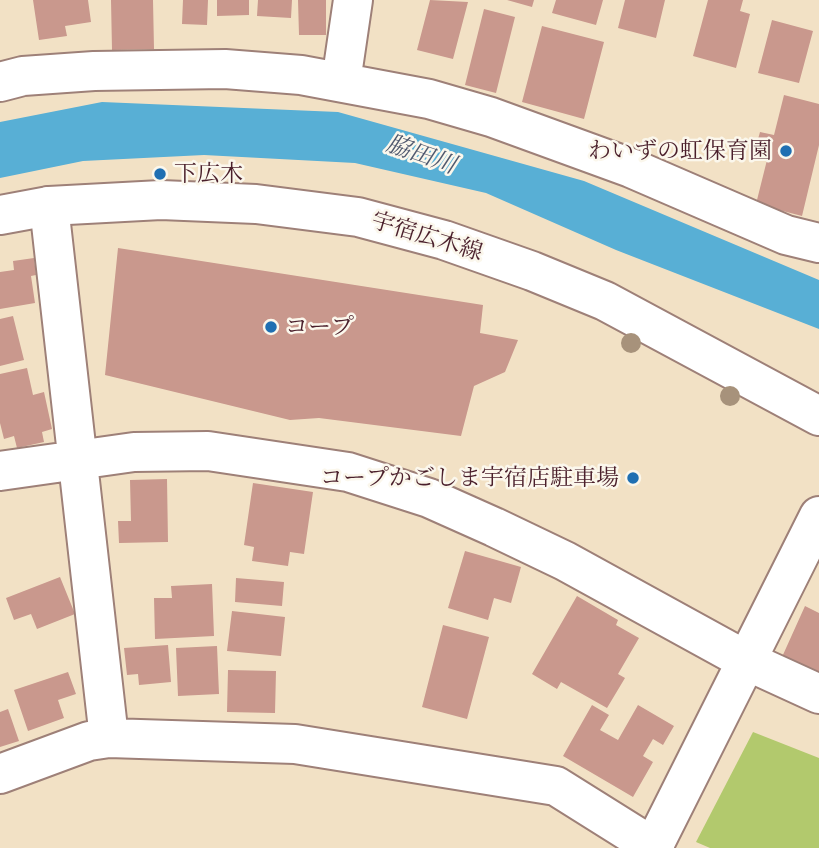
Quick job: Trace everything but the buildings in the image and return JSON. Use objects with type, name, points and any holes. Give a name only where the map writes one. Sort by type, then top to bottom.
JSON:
[{"type":"street","points":[[341,82],[353,0]]},
{"type":"street","points":[[0,82],[23,76],[160,68],[225,69],[301,75],[429,99],[491,117],[631,168],[786,235],[819,243]]},
{"type":"street","name":"宇宿広木線","points":[[0,215],[49,206],[160,200],[256,204],[358,217],[444,240],[532,271],[605,301],[819,415]]},
{"type":"street","points":[[49,206],[109,738]]},
{"type":"street","points":[[0,471],[134,452],[208,451],[348,472],[429,498],[494,527],[565,561],[747,661],[819,694]]},
{"type":"street","points":[[0,774],[89,741],[109,738],[295,744],[556,786],[654,847],[819,516]]},
{"type":"green space","points":[[753,732],[819,758],[819,848],[710,848],[696,842]]},
{"type":"water","name":"脇田川","points":[[102,102],[338,112],[584,181],[819,280],[819,329],[616,250],[486,193],[355,163],[204,155],[83,161],[0,178],[0,122]]},
{"type":"place","name":"わいずの虹保育園","points":[[786,151]]},
{"type":"place","name":"下広木","points":[[160,174]]},
{"type":"place","name":"コープ","points":[[271,327]]},
{"type":"place","name":"コープかごしま宇宿店駐車場","points":[[633,478]]}]
